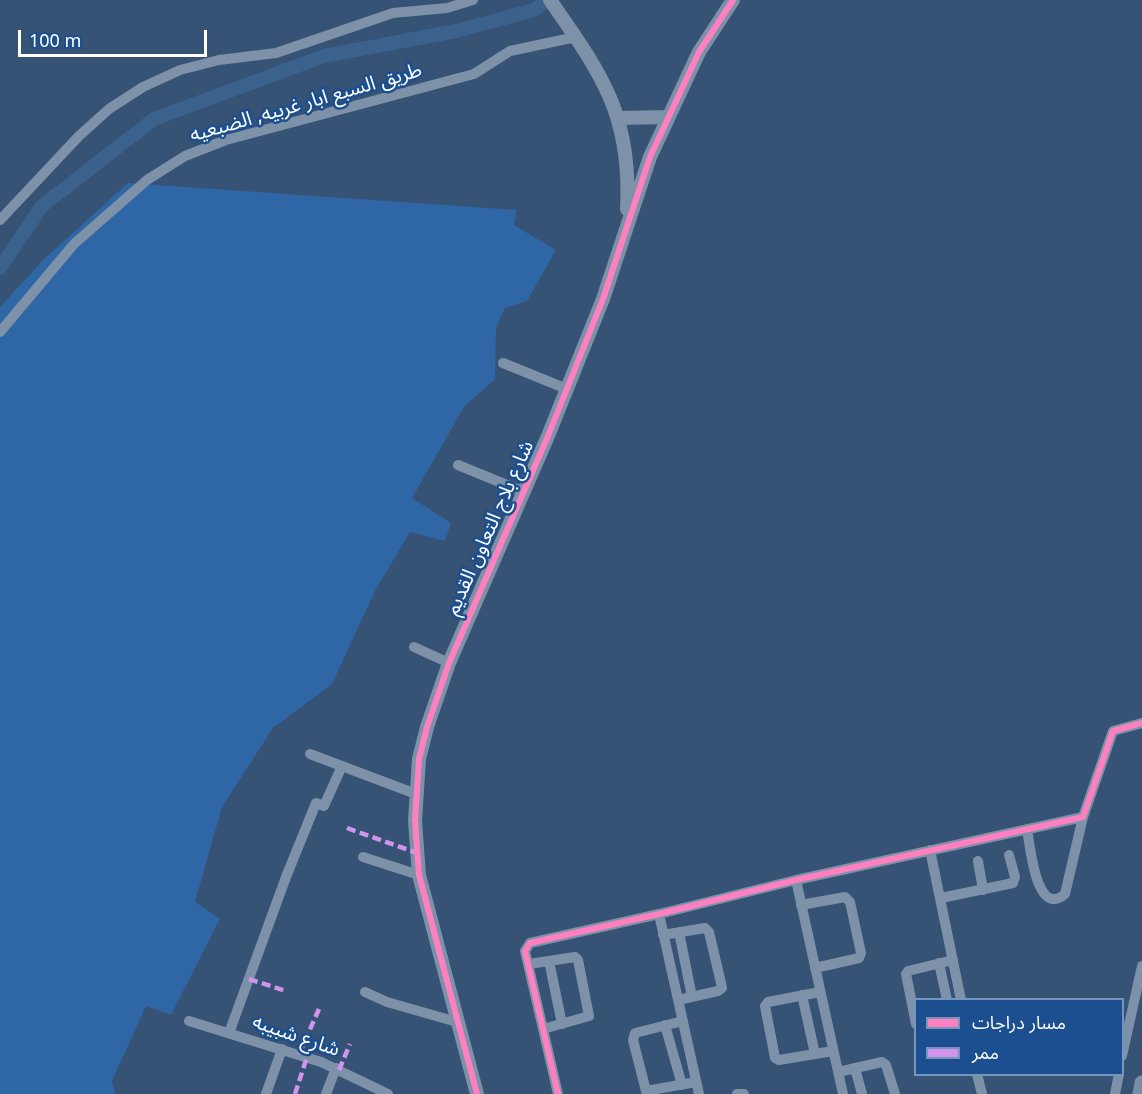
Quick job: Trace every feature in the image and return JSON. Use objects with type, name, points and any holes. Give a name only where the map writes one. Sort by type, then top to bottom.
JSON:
[{"type":"main road","points":[[1140,1094],[1142,1083]]},
{"type":"street","points":[[0,220],[79,136],[109,109],[143,87],[180,70],[219,60],[276,53],[393,13],[447,8],[473,0]]},
{"type":"street","points":[[550,0],[595,66],[608,89],[618,118],[625,152],[628,184],[624,232]]},
{"type":"street","name":"شارع بلاج التعاون القديم","points":[[477,1094],[419,875],[414,820],[419,759],[427,727],[449,663],[524,492],[603,299],[650,157],[699,52],[733,0]]},
{"type":"street","name":"طريق السبع ابار غربيه, الضبعيه","points":[[0,332],[74,244],[147,180],[184,156],[226,140],[474,74],[510,51],[572,32]]},
{"type":"street","points":[[618,118],[668,117]]},
{"type":"street","points":[[503,363],[567,389]]},
{"type":"street","points":[[458,465],[524,492]]},
{"type":"street","points":[[414,647],[449,663]]},
{"type":"street","points":[[1027,829],[1039,889],[1047,897],[1053,899],[1061,897],[1065,894],[1083,817],[1113,731],[1142,723]]},
{"type":"street","points":[[310,754],[416,794]]},
{"type":"street","points":[[230,1033],[286,877],[316,803],[324,806],[342,766]]},
{"type":"street","points":[[558,1094],[525,951],[530,943],[796,880],[1083,817]]},
{"type":"street","points":[[930,850],[962,998]]},
{"type":"street","points":[[941,898],[1013,883],[1015,881],[1009,855]]},
{"type":"street","points":[[363,857],[419,875]]},
{"type":"street","points":[[978,861],[983,890]]},
{"type":"street","points":[[796,880],[843,1094]]},
{"type":"street","points":[[801,905],[844,897],[850,902],[861,953],[860,958],[815,968]]},
{"type":"street","points":[[658,914],[699,1094]]},
{"type":"street","points":[[663,935],[705,928],[709,932],[721,983],[722,988],[718,991],[678,1000]]},
{"type":"street","points":[[679,932],[692,997]]},
{"type":"street","points":[[529,964],[577,957],[590,1014],[588,1017],[543,1029]]},
{"type":"street","points":[[914,1018],[906,974],[908,971],[953,960]]},
{"type":"street","points":[[549,961],[562,1024]]},
{"type":"street","points":[[939,963],[947,998]]},
{"type":"street","points":[[1124,1047],[1142,966]]},
{"type":"street","points":[[366,992],[387,1002],[457,1022]]},
{"type":"street","points":[[820,992],[768,1002],[764,1008],[776,1059],[833,1051]]},
{"type":"street","points":[[802,995],[815,1054]]},
{"type":"street","name":"شارع شبيبه","points":[[189,1021],[336,1068],[388,1094]]},
{"type":"street","points":[[682,1021],[635,1033],[633,1037],[644,1089],[649,1092],[696,1082]]},
{"type":"street","points":[[665,1025],[682,1085]]},
{"type":"street","points":[[266,1094],[282,1049]]},
{"type":"street","points":[[838,1072],[882,1062],[886,1065],[895,1094]]},
{"type":"street","points":[[326,1094],[336,1068]]},
{"type":"street","points":[[855,1068],[862,1094]]},
{"type":"street","points":[[978,1076],[982,1094]]},
{"type":"street","points":[[1115,1094],[1119,1076]]},
{"type":"street","points":[[737,1094],[744,1094]]},
{"type":"shaded area","points":[[128,183],[517,210],[514,225],[556,250],[527,301],[505,308],[496,328],[495,379],[464,407],[412,498],[451,523],[445,541],[410,532],[375,591],[332,684],[273,728],[222,807],[195,902],[220,919],[171,1015],[146,1006],[112,1081],[115,1094],[0,1094],[0,307],[45,258]]},
{"type":"waterway","points":[[0,268],[42,206],[154,119],[324,56],[456,31],[534,10],[547,0]]},
{"type":"marked path","points":[[347,828],[417,853]]},
{"type":"marked path","points":[[249,979],[286,991]]},
{"type":"marked path","points":[[299,1054],[319,1009]]},
{"type":"marked path","points":[[339,1070],[350,1044]]},
{"type":"marked path","points":[[295,1094],[307,1057]]},
{"type":"cycle path","points":[[477,1094],[419,875],[415,821],[419,759],[427,727],[449,663],[548,436],[603,299],[650,157],[699,52],[733,0]]},
{"type":"cycle path","points":[[558,1094],[525,951],[530,943],[796,880],[1083,817],[1113,731],[1142,723]]}]
